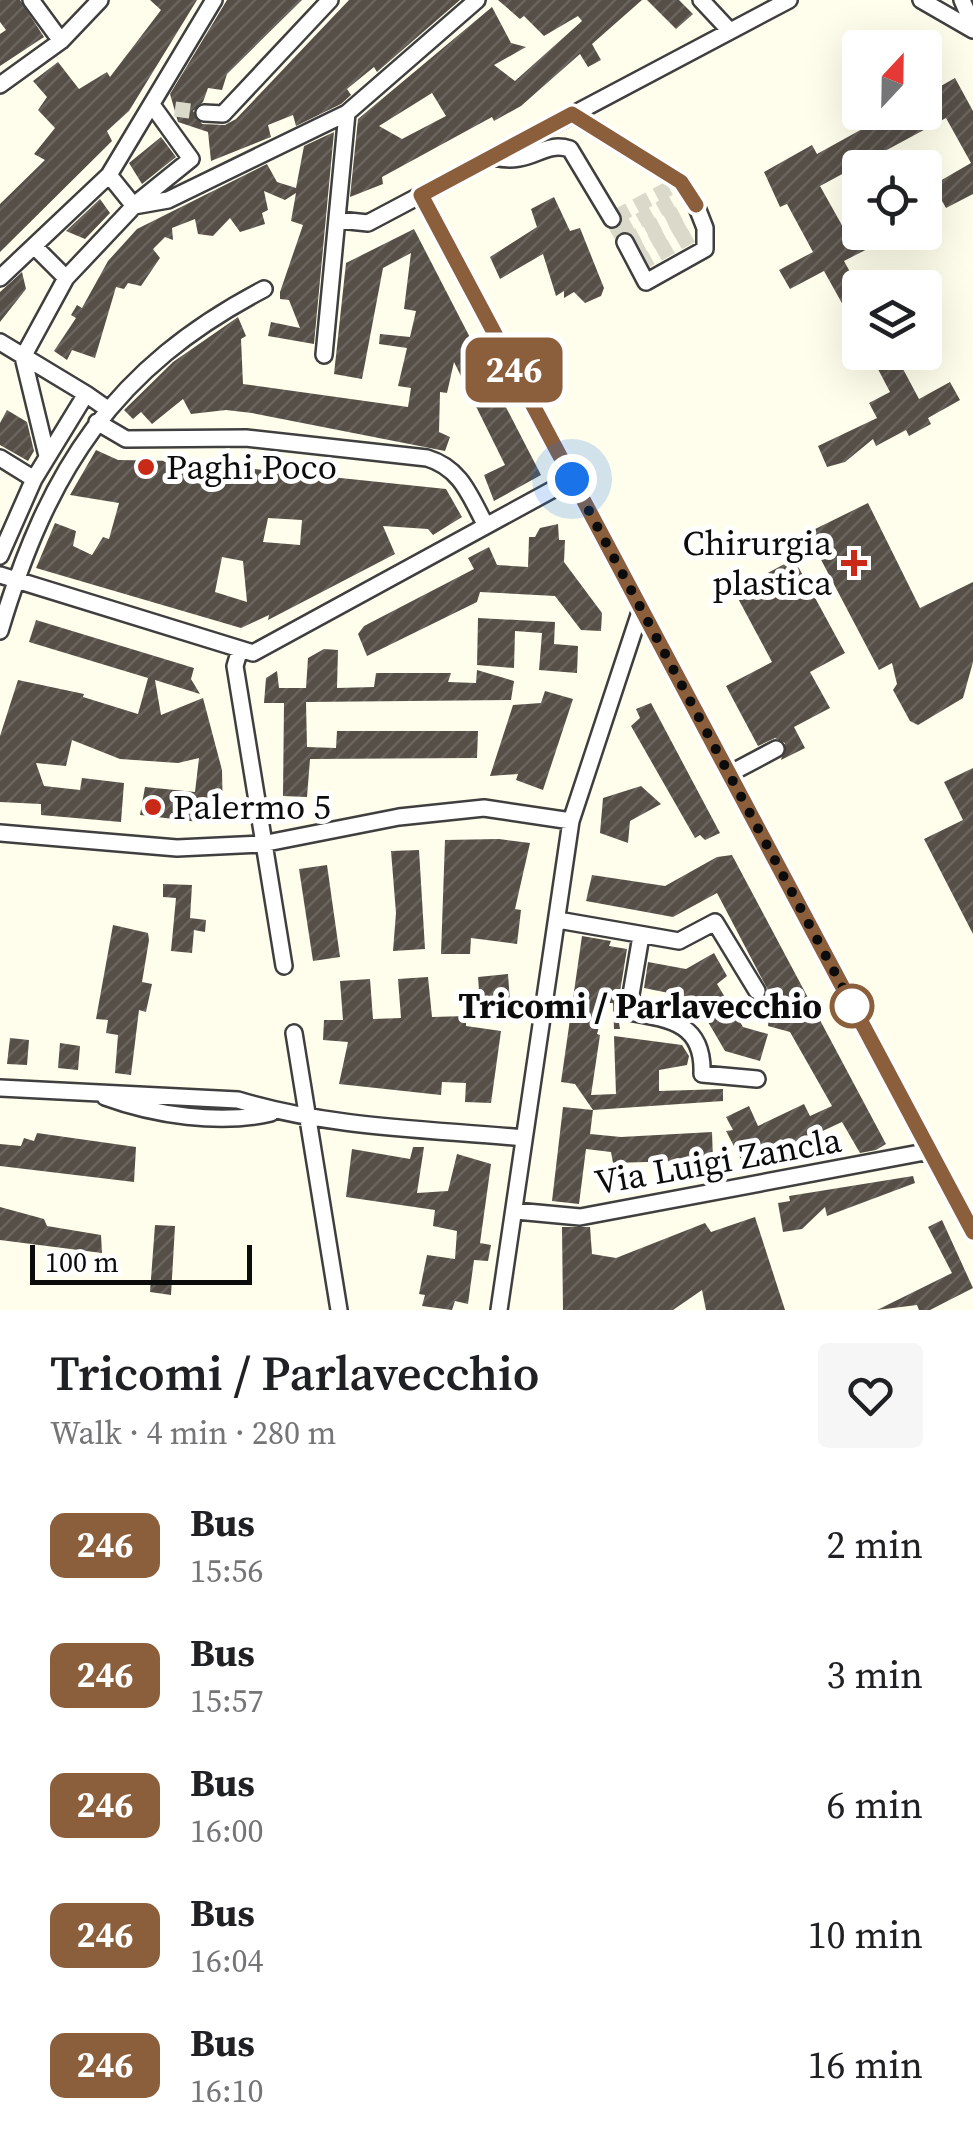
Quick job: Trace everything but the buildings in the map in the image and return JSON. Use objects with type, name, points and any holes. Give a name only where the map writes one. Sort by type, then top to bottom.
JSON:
[{"type":"street","points":[[30,0],[61,41]]},
{"type":"street","points":[[0,84],[61,41],[100,0]]},
{"type":"street","points":[[0,278],[109,175],[153,108],[214,0]]},
{"type":"street","points":[[204,114],[223,114],[330,0]]},
{"type":"street","points":[[134,206],[168,200],[347,113],[477,0]]},
{"type":"street","points":[[701,0],[730,31]]},
{"type":"street","points":[[338,220],[368,223],[789,0]]},
{"type":"street","points":[[962,0],[973,28]]},
{"type":"street","points":[[931,2],[973,28]]},
{"type":"street","points":[[153,108],[175,109]]},
{"type":"street","points":[[47,456],[24,356],[66,278],[134,206],[191,159],[153,108]]},
{"type":"street","points":[[324,355],[347,113]]},
{"type":"street","points":[[572,114],[681,182]]},
{"type":"street","points":[[494,157],[518,161],[553,146],[570,148],[612,219]]},
{"type":"street","points":[[109,175],[134,206]]},
{"type":"street","points":[[421,195],[973,1232]]},
{"type":"street","points":[[625,242],[646,282],[705,249],[706,228],[696,205]]},
{"type":"street","points":[[34,246],[66,278]]},
{"type":"street","points":[[0,631],[8,577],[102,415],[164,354],[224,310],[264,290]]},
{"type":"street","points":[[0,342],[86,394],[126,439],[246,438],[427,458],[446,463],[460,477],[486,526]]},
{"type":"street","points":[[0,556],[5,522],[86,394]]},
{"type":"street","points":[[0,458],[34,478]]},
{"type":"street","points":[[8,577],[254,653],[572,479]]},
{"type":"street","points":[[499,1310],[571,821],[640,609]]},
{"type":"street","points":[[240,649],[235,666],[284,966]]},
{"type":"street","points":[[729,774],[776,749]]},
{"type":"street","points":[[0,833],[177,848],[262,844],[399,816],[470,809],[571,821]]},
{"type":"street","points":[[558,920],[679,941],[715,922],[757,991]]},
{"type":"street","points":[[641,936],[628,1012],[675,1020],[694,1032],[703,1058],[702,1074],[757,1079]]},
{"type":"street","points":[[294,1033],[339,1310]]},
{"type":"street","points":[[0,1088],[238,1100],[272,1112],[308,1118],[524,1138]]},
{"type":"street","name":"Via Luigi Zancla","points":[[516,1211],[580,1218],[930,1151]]},
{"type":"tunnel","points":[[175,109],[204,113]]},
{"type":"tunnel","points":[[681,182],[696,205],[625,242],[612,219],[681,182]]},
{"type":"tunnel","points":[[619,232],[688,193]]},
{"type":"tunnel","points":[[631,253],[701,215]]},
{"type":"tunnel","points":[[638,265],[705,228]]},
{"type":"bus line","name":"246","points":[[696,205],[681,182],[572,114],[421,195],[973,1232]]},
{"type":"place","name":"Paghi Poco","points":[[146,467]]},
{"type":"place","name":"Chirurgia plastica","points":[[854,563]]},
{"type":"place","name":"Palermo 5","points":[[153,807]]},
{"type":"place","name":"Tricomi / Parlavecchio","points":[[852,1006]]},
{"type":"route","points":[[572,479],[860,1020],[852,1006]]}]
